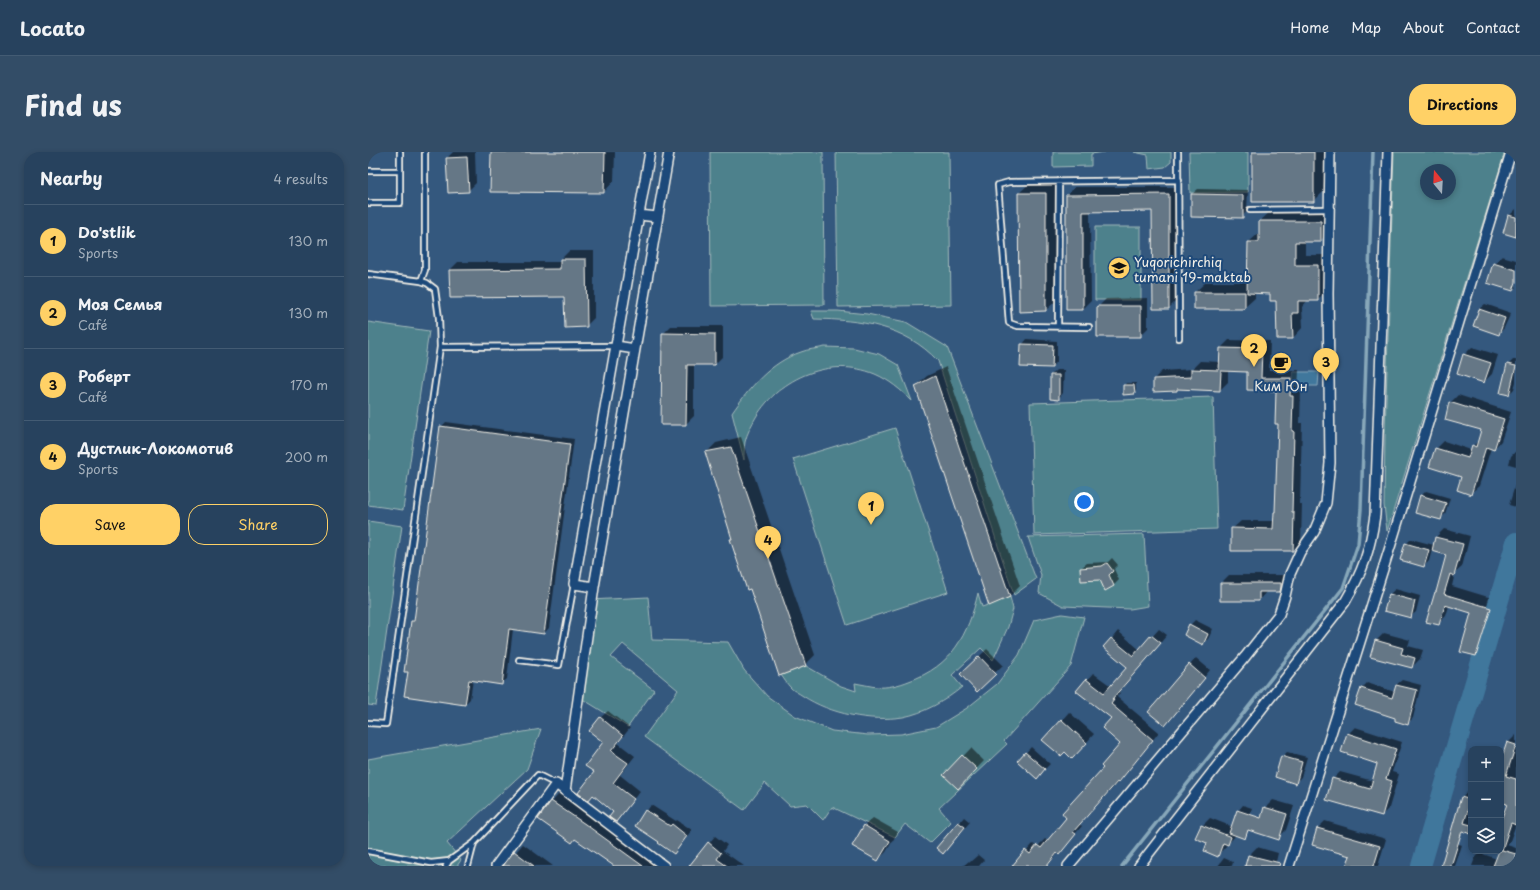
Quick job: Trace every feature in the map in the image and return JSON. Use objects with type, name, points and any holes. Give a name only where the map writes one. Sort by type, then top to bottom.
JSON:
[{"type":"street","points":[[594,587],[574,584],[650,152]]},
{"type":"street","points":[[565,791],[594,587],[669,152]]},
{"type":"street","points":[[1068,866],[1245,657],[1279,614],[1290,574],[1300,552],[1314,532],[1326,503],[1330,463],[1328,294],[1330,152]]},
{"type":"street","points":[[1138,866],[1345,602],[1364,566],[1372,542],[1375,515],[1388,152]]},
{"type":"street","points":[[1289,866],[1391,544],[1511,152]]},
{"type":"street","points":[[639,214],[657,217]]},
{"type":"street","points":[[616,346],[635,349]]},
{"type":"street","points":[[496,866],[556,784],[664,866]]},
{"type":"lane","points":[[368,203],[400,203],[400,152]]},
{"type":"lane","points":[[421,281],[425,270],[425,152]]},
{"type":"lane","points":[[1178,152],[1179,338]]},
{"type":"lane","points":[[368,171],[400,171]]},
{"type":"lane","points":[[1089,327],[1018,326],[1009,323],[998,185],[1009,182],[1179,180]]},
{"type":"lane","points":[[1058,326],[1059,181]]},
{"type":"lane","points":[[1250,210],[1330,209]]},
{"type":"lane","points":[[368,274],[421,281],[427,283],[435,289],[439,318],[440,347],[386,724],[368,723]]},
{"type":"lane","points":[[440,347],[616,346]]},
{"type":"lane","points":[[519,660],[559,665],[574,584]]},
{"type":"lane","points":[[446,866],[449,861],[474,843],[538,775],[556,784]]},
{"type":"lane","points":[[468,866],[474,843]]},
{"type":"lane","points":[[368,851],[431,863],[449,861]]},
{"type":"green space","points":[[710,152],[823,152],[824,305],[711,306]]},
{"type":"green space","points":[[836,152],[949,152],[951,305],[838,307]]},
{"type":"green space","points":[[1053,152],[1105,152],[1091,154],[1091,166],[1053,167]]},
{"type":"green space","points":[[1134,152],[1171,152],[1171,162],[1165,167],[1149,169],[1148,155]]},
{"type":"green space","points":[[1189,152],[1248,152],[1248,192],[1190,193]]},
{"type":"green space","points":[[1394,152],[1505,152],[1387,531],[1384,505]]},
{"type":"green space","points":[[1095,227],[1141,227],[1141,300],[1095,300]]},
{"type":"green space","points":[[811,311],[838,311],[867,314],[906,322],[947,347],[1036,579],[1014,595],[938,361],[911,339],[896,332],[865,323],[814,319]]},
{"type":"green space","points":[[368,322],[429,331],[403,510],[368,505]]},
{"type":"green space","points":[[825,347],[854,348],[879,354],[898,365],[912,401],[885,379],[875,374],[858,369],[824,369],[808,374],[793,381],[766,403],[756,417],[747,435],[744,460],[732,413],[753,385],[770,369],[790,356],[804,351]]},
{"type":"green space","points":[[1213,397],[1217,529],[1034,535],[1030,403]]},
{"type":"green space","points":[[895,428],[948,592],[847,625],[793,459]]},
{"type":"green space","points":[[368,521],[402,526],[376,706],[368,705]]},
{"type":"green space","points":[[1144,534],[1148,606],[1130,609],[1063,606],[1039,593],[1041,575],[1028,537]]},
{"type":"green space","points":[[978,593],[982,607],[1010,597],[1013,609],[1008,627],[993,660],[981,648],[952,675],[962,687],[941,702],[919,713],[903,717],[878,718],[838,712],[826,708],[793,690],[781,675],[806,666],[841,686],[856,691],[855,683],[884,687],[897,685],[924,675],[937,667],[956,647],[969,622]]},
{"type":"green space","points":[[648,597],[652,640],[728,642],[744,670],[767,696],[795,716],[832,731],[868,735],[901,734],[936,727],[967,708],[997,684],[1019,655],[1034,620],[1062,614],[1084,617],[1071,666],[1004,741],[1007,744],[939,808],[951,822],[930,843],[905,824],[895,837],[832,807],[823,820],[807,804],[790,806],[765,783],[744,810],[644,737],[678,690],[623,644],[611,657],[654,690],[628,727],[576,695],[590,600]]},
{"type":"green space","points":[[541,729],[527,769],[447,843],[461,860],[457,866],[368,866],[368,759]]},
{"type":"water","points":[[1293,372],[1319,372],[1318,386],[1293,386]]},
{"type":"building","points":[[491,152],[605,152],[604,193],[490,192]]},
{"type":"building","points":[[1252,152],[1314,152],[1314,202],[1252,202]]},
{"type":"building","points":[[467,157],[469,192],[448,193],[446,158]]},
{"type":"building","points":[[1018,193],[1046,193],[1046,311],[1019,312]]},
{"type":"building","points":[[1169,194],[1169,309],[1153,309],[1152,211],[1083,212],[1083,310],[1066,310],[1066,195]]},
{"type":"building","points":[[1191,194],[1243,195],[1243,218],[1191,217]]},
{"type":"building","points":[[1508,215],[1516,217],[1516,237],[1503,233]]},
{"type":"building","points":[[1259,221],[1321,221],[1321,242],[1295,242],[1295,265],[1318,265],[1318,301],[1298,301],[1298,313],[1292,313],[1293,339],[1277,339],[1276,301],[1270,301],[1270,294],[1247,293],[1248,242],[1259,242]]},
{"type":"building","points":[[560,259],[586,259],[587,327],[565,328],[564,297],[450,298],[449,270],[560,269]]},
{"type":"building","points":[[1493,263],[1516,270],[1516,282],[1513,291],[1487,283]]},
{"type":"building","points":[[1194,292],[1245,292],[1245,309],[1194,309]]},
{"type":"building","points":[[1097,306],[1141,306],[1141,337],[1097,337]]},
{"type":"building","points":[[1479,309],[1505,318],[1499,335],[1473,326]]},
{"type":"building","points":[[662,333],[715,334],[715,365],[687,365],[686,425],[661,425]]},
{"type":"building","points":[[1021,344],[1053,345],[1052,368],[1020,367]]},
{"type":"building","points":[[1220,348],[1262,349],[1261,378],[1291,378],[1290,396],[1293,396],[1292,431],[1294,431],[1292,512],[1294,512],[1293,551],[1231,551],[1231,528],[1273,529],[1278,424],[1275,424],[1276,391],[1247,390],[1247,372],[1221,371],[1220,391],[1177,389],[1177,391],[1153,392],[1153,379],[1191,377],[1191,369],[1219,370]]},
{"type":"building","points":[[1463,354],[1491,363],[1484,383],[1457,374]]},
{"type":"building","points":[[1507,364],[1516,366],[1509,395],[1500,393]]},
{"type":"building","points":[[1050,375],[1059,375],[1059,400],[1050,399]]},
{"type":"building","points":[[935,376],[1010,597],[989,606],[915,386]]},
{"type":"building","points":[[1123,385],[1134,385],[1135,394],[1123,395]]},
{"type":"building","points":[[1449,402],[1504,419],[1494,450],[1486,447],[1471,495],[1457,490],[1461,477],[1429,467],[1435,448],[1468,458],[1472,445],[1476,447],[1481,430],[1445,420]]},
{"type":"building","points":[[440,426],[570,444],[544,634],[509,629],[502,685],[469,680],[465,705],[404,696],[408,672],[404,672],[411,621],[414,621]]},
{"type":"building","points":[[731,447],[806,666],[779,676],[750,589],[747,590],[730,539],[732,539],[705,452]]},
{"type":"building","points":[[1420,495],[1446,503],[1441,520],[1415,513]]},
{"type":"building","points":[[1435,537],[1463,544],[1454,576],[1450,574],[1444,594],[1491,608],[1476,656],[1460,652],[1471,613],[1445,605],[1439,625],[1426,622],[1446,555],[1432,551]]},
{"type":"building","points":[[1405,543],[1429,550],[1424,567],[1400,560]]},
{"type":"building","points":[[1107,563],[1113,571],[1109,575],[1114,586],[1105,591],[1100,580],[1081,581],[1080,568],[1102,566]]},
{"type":"building","points":[[1220,583],[1281,583],[1281,587],[1280,592],[1259,592],[1259,601],[1220,601]]},
{"type":"building","points":[[1389,594],[1415,601],[1411,618],[1384,611]]},
{"type":"building","points":[[1189,624],[1208,634],[1203,645],[1184,635]]},
{"type":"building","points":[[1151,635],[1161,643],[1112,699],[1114,700],[1111,704],[1153,740],[1119,782],[1118,781],[1073,832],[1076,834],[1059,855],[1057,853],[1047,866],[1012,866],[1025,850],[1030,854],[1037,845],[1041,848],[1066,818],[1062,813],[1103,768],[1101,766],[1120,744],[1102,728],[1111,718],[1076,691],[1086,679],[1104,693],[1127,667],[1103,647],[1111,638],[1133,656]]},
{"type":"building","points":[[1375,640],[1403,648],[1401,654],[1415,658],[1412,668],[1370,657]]},
{"type":"building","points":[[979,656],[996,674],[977,692],[960,674]]},
{"type":"building","points":[[1189,664],[1205,678],[1165,726],[1148,712]]},
{"type":"building","points":[[1396,685],[1417,690],[1408,725],[1395,721],[1395,718],[1355,705],[1361,688],[1392,698]]},
{"type":"building","points":[[600,717],[623,736],[611,751],[628,763],[613,783],[634,799],[616,822],[609,817],[613,812],[593,795],[588,801],[578,793],[594,772],[585,766],[603,742],[589,731]]},
{"type":"building","points":[[1061,719],[1087,743],[1072,759],[1065,752],[1061,756],[1042,740]]},
{"type":"building","points":[[1347,733],[1396,749],[1386,779],[1392,781],[1382,816],[1326,800],[1332,778],[1370,789],[1377,764],[1341,752]]},
{"type":"building","points":[[1507,742],[1516,745],[1506,776],[1516,779],[1516,825],[1511,823],[1504,844],[1504,812],[1507,804],[1504,803],[1504,751]]},
{"type":"building","points":[[1025,752],[1045,769],[1037,779],[1017,761]]},
{"type":"building","points":[[962,755],[977,769],[958,789],[943,775]]},
{"type":"building","points":[[1281,756],[1302,762],[1296,784],[1275,777]]},
{"type":"building","points":[[1461,797],[1468,799],[1468,810],[1464,823],[1468,824],[1468,833],[1462,831],[1451,866],[1441,866]]},
{"type":"building","points":[[551,801],[643,866],[614,866],[575,839],[572,843],[538,819]]},
{"type":"building","points":[[1264,807],[1287,814],[1279,840],[1248,830],[1245,839],[1229,833],[1237,810],[1261,818]]},
{"type":"building","points":[[645,810],[670,826],[672,824],[687,836],[674,854],[635,826]]},
{"type":"building","points":[[958,822],[965,827],[943,854],[936,848]]},
{"type":"building","points":[[864,825],[890,841],[878,861],[852,846]]},
{"type":"building","points":[[1201,825],[1231,837],[1228,845],[1223,843],[1218,857],[1204,851],[1207,843],[1195,838]]},
{"type":"building","points":[[1317,828],[1380,846],[1374,866],[1346,866],[1350,856],[1312,845]]},
{"type":"building","points":[[708,842],[721,853],[717,859],[727,866],[689,866]]},
{"type":"building","points":[[514,851],[534,866],[503,866]]},
{"type":"building","points":[[1504,851],[1516,854],[1516,866],[1493,866],[1498,854],[1504,854]]},
{"type":"building","points":[[1248,855],[1280,863],[1279,866],[1245,866]]},
{"type":"waterway","points":[[1122,866],[1343,588],[1358,544],[1361,509],[1373,152]]},
{"type":"waterway","points":[[1421,866],[1516,542]]},
{"type":"place","name":"Yuqorichirchiq tumani 19-maktab","points":[[1119,268]]},
{"type":"place","name":"Ким Юн","points":[[1281,363]]},
{"type":"place","name":"Моя Семья","points":[[1254,367]]},
{"type":"place","name":"Роберт","points":[[1326,381]]},
{"type":"place","name":"Do'stlik","points":[[871,525]]},
{"type":"place","name":"Дустлик-Локомотив","points":[[768,559]]}]
